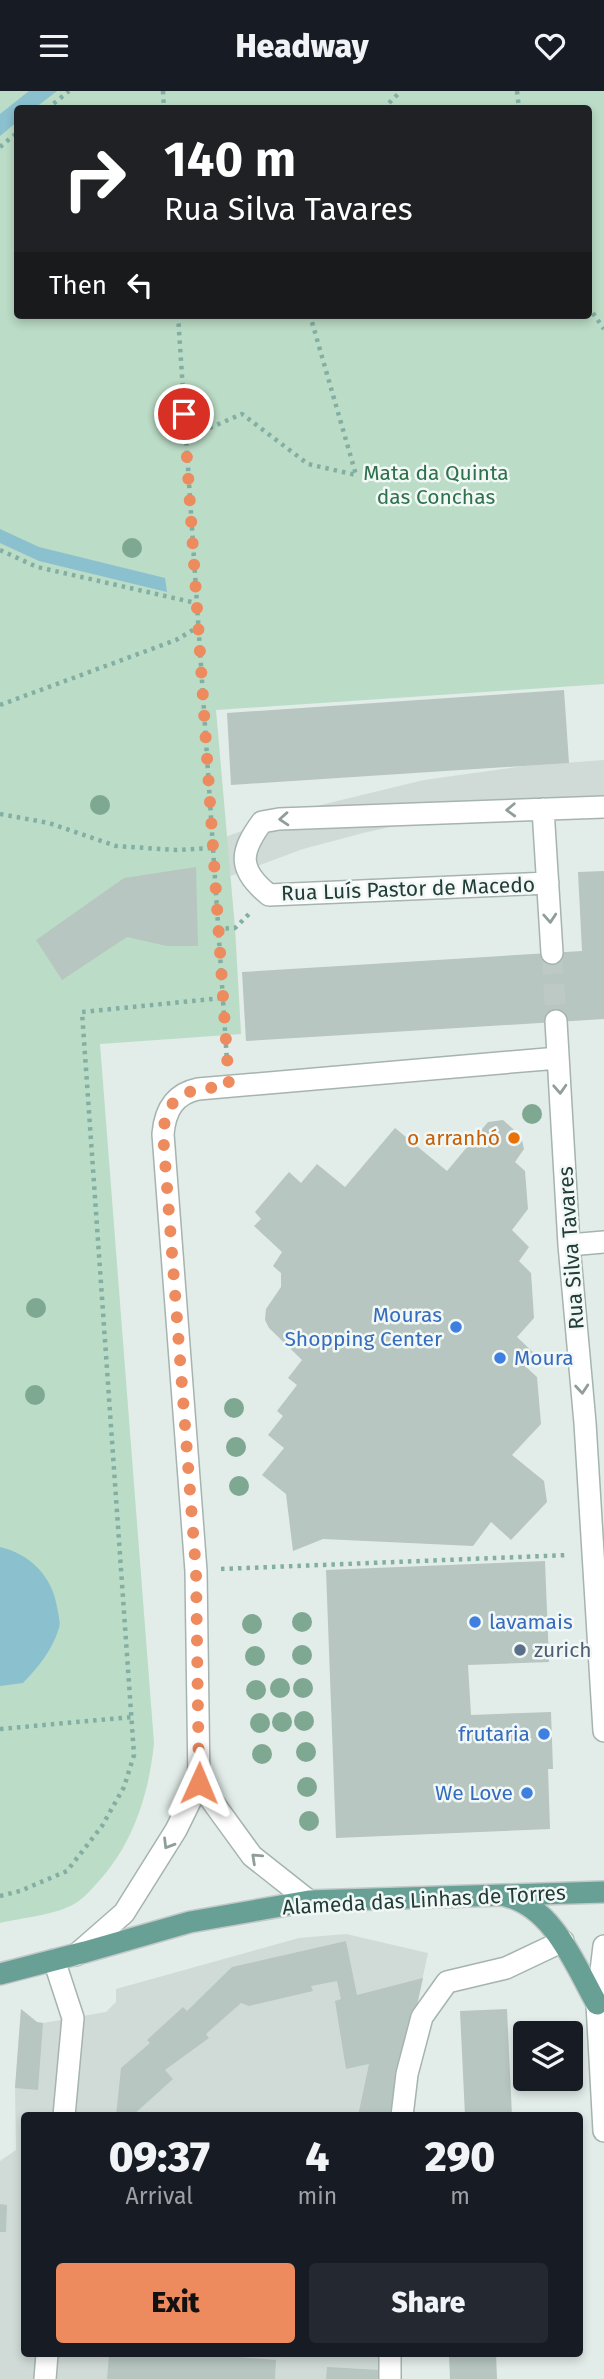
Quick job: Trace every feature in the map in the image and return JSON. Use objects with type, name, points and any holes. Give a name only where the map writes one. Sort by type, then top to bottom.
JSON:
[{"type":"main road","name":"Alameda das Linhas de Torres","points":[[0,1974],[190,1922],[309,1901],[604,1892]]},
{"type":"main road","points":[[493,1894],[510,1897],[541,1917],[563,1941],[597,2004]]},
{"type":"street","name":"Rua Luís Pastor de Macedo","points":[[544,809],[548,883],[269,895],[256,884],[244,857],[249,841],[262,822],[544,809],[604,807]]},
{"type":"street","points":[[548,883],[552,953]]},
{"type":"street","name":"Rua Silva Tavares","points":[[556,1021],[569,1245],[585,1423],[595,1469],[593,1554],[604,1731]]},
{"type":"street","points":[[76,1955],[124,1913],[176,1830],[199,1783],[196,1571],[163,1134],[164,1121],[175,1100],[187,1091],[198,1089],[558,1058]]},
{"type":"street","points":[[569,1245],[604,1243]]},
{"type":"street","points":[[199,1783],[252,1856],[309,1901]]},
{"type":"street","points":[[402,2112],[407,2074],[422,2017],[447,1982],[506,1968],[563,1941]]},
{"type":"street","points":[[604,1945],[597,2004],[604,2131]]},
{"type":"street","points":[[54,1960],[73,2018],[64,2112]]},
{"type":"street","points":[[45,2379],[47,2357]]},
{"type":"street","points":[[390,2357],[390,2379]]},
{"type":"path","points":[[52,105],[69,91]]},
{"type":"path","points":[[387,105],[401,91]]},
{"type":"path","points":[[0,147],[14,135]]},
{"type":"path","points":[[592,312],[604,329]]},
{"type":"path","points":[[178,319],[229,1086]]},
{"type":"path","points":[[186,438],[242,414],[308,464],[356,475],[311,319]]},
{"type":"path","points":[[0,550],[37,567],[196,603]]},
{"type":"path","points":[[0,705],[176,641],[198,627]]},
{"type":"path","points":[[0,814],[49,823],[116,846],[176,850],[212,848]]},
{"type":"path","points":[[217,929],[235,928],[269,895]]},
{"type":"path","points":[[0,1896],[20,1891],[67,1871],[102,1826],[124,1787],[134,1755],[82,1011],[222,998]]},
{"type":"path","points":[[196,1571],[259,1566],[593,1554]]},
{"type":"path","points":[[0,1730],[132,1717]]},
{"type":"shaded area","points":[[604,760],[604,798],[431,818],[363,833],[303,849],[171,898],[0,947],[156,863],[292,812],[424,780],[524,766]]},
{"type":"shaded area","points":[[346,1934],[428,1953],[397,2112],[21,2112],[21,2357],[382,2357],[381,2379],[0,2379],[0,2161],[16,2150],[15,2088],[21,2009],[37,2022],[43,2023],[106,2012],[116,2002],[116,1989],[299,1938]]},
{"type":"green space","name":"Mata da Quinta das Conchas","points":[[0,91],[604,91],[604,684],[216,710],[235,928],[241,1034],[100,1044],[154,1743],[143,1799],[121,1851],[90,1891],[77,1902],[48,1914],[0,1923]]},
{"type":"water","points":[[29,91],[57,91],[39,105],[14,105],[14,124],[0,136],[0,114]]},
{"type":"water","points":[[0,529],[39,547],[165,578],[167,592],[39,561],[0,543]]},
{"type":"water","points":[[0,1547],[21,1555],[45,1576],[54,1596],[60,1623],[48,1651],[23,1683],[0,1686]]},
{"type":"building","points":[[564,690],[569,763],[231,785],[227,713]]},
{"type":"building","points":[[196,867],[198,946],[167,946],[127,937],[62,980],[36,940],[124,878]]},
{"type":"building","points":[[604,871],[604,1019],[246,1041],[242,972],[582,951],[578,872]]},
{"type":"building","points":[[503,1120],[521,1136],[524,1149],[515,1162],[525,1171],[528,1209],[512,1230],[529,1247],[519,1261],[531,1273],[534,1318],[517,1337],[536,1355],[526,1367],[537,1377],[541,1424],[512,1455],[544,1481],[547,1502],[511,1540],[491,1522],[473,1546],[323,1539],[293,1551],[286,1494],[262,1475],[284,1448],[268,1435],[283,1416],[277,1411],[297,1385],[288,1378],[302,1360],[269,1328],[265,1320],[266,1309],[281,1287],[281,1273],[273,1266],[282,1252],[254,1226],[261,1219],[255,1212],[289,1172],[301,1183],[317,1164],[345,1187],[395,1128],[447,1171],[488,1122]]},
{"type":"building","points":[[545,1561],[549,1662],[468,1665],[471,1715],[551,1712],[553,1769],[548,1769],[550,1829],[336,1838],[326,1570]]},
{"type":"building","points":[[346,1941],[357,1995],[423,1978],[397,2112],[359,2112],[369,2064],[346,2069],[335,2001],[341,1999],[337,1981],[311,1986],[313,1991],[249,2006],[241,2003],[206,2034],[209,2038],[165,2070],[173,2079],[136,2112],[116,2112],[121,2068],[150,2043],[147,2040],[183,2007],[187,2011],[232,1967]]},
{"type":"building","points":[[21,2009],[37,2022],[43,2023],[38,2090],[15,2088]]},
{"type":"building","points":[[507,2009],[512,2112],[465,2112],[460,2011]]},
{"type":"building","points":[[0,2204],[7,2205],[6,2232],[0,2232]]},
{"type":"building","points":[[109,2357],[238,2357],[276,2360],[275,2379],[107,2379]]},
{"type":"building","points":[[449,2357],[496,2357],[497,2379],[450,2379]]},
{"type":"building","points":[[327,2367],[381,2370],[381,2379],[326,2379]]},
{"type":"tunnel","points":[[552,953],[556,1021]]},
{"type":"place","name":"o arranhó","points":[[514,1138]]},
{"type":"place","name":"Mouras Shopping Center","points":[[456,1327]]},
{"type":"place","name":"Moura","points":[[500,1358]]},
{"type":"place","name":"lavamais","points":[[475,1622]]},
{"type":"place","name":"zurich","points":[[520,1650]]},
{"type":"place","name":"frutaria","points":[[544,1734]]},
{"type":"place","name":"We Love","points":[[527,1793]]},
{"type":"route","points":[[184,414],[229,1086],[187,1091],[180,1095],[170,1107],[164,1121],[163,1134],[196,1571],[199,1783]]}]
